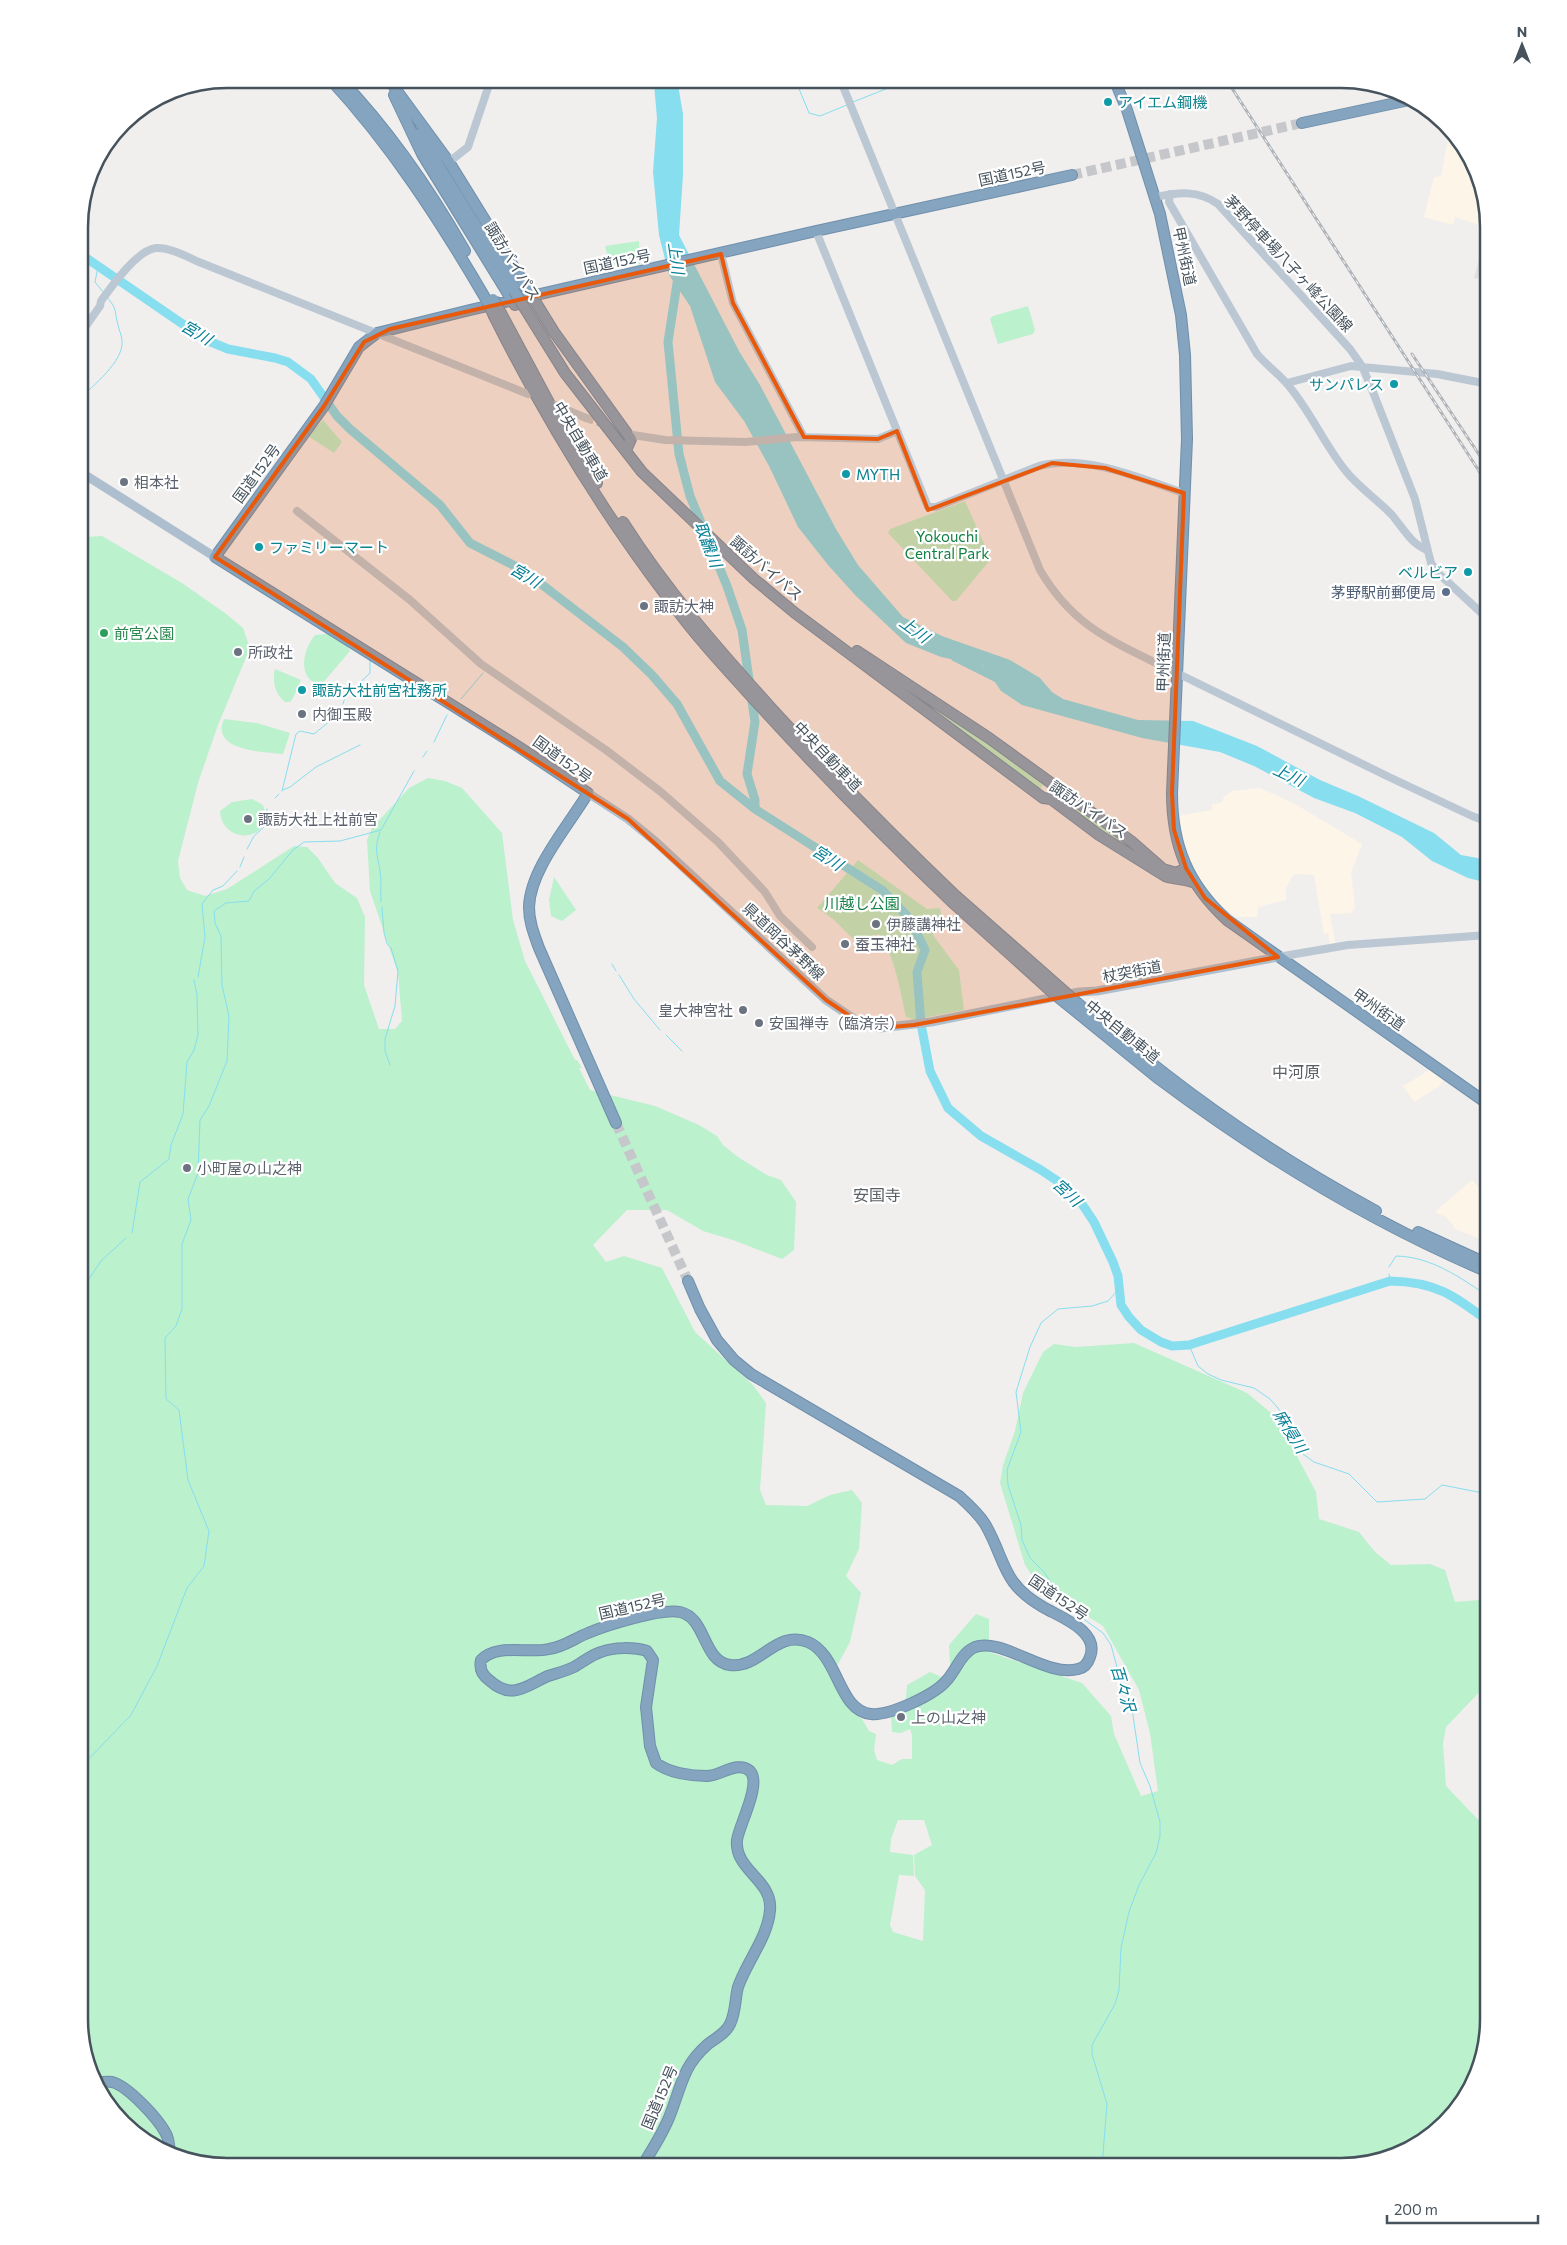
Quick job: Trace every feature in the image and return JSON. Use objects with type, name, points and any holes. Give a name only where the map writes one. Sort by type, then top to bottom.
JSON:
[{"type":"highway","name":"中央自動車道","points":[[338,88],[375,130],[412,180],[490,300]]},
{"type":"highway","name":"中央自動車道","points":[[348,88],[381,126],[418,176],[490,300],[550,418],[582,473],[633,551],[708,642],[799,743],[954,898],[1161,1076],[1246,1142],[1325,1191],[1397,1229],[1480,1268]]},
{"type":"highway","name":"諏訪バイパス","points":[[391,88],[429,155],[514,294],[525,307],[583,392],[658,484],[755,578],[795,613],[1043,798],[1051,799],[1098,835],[1165,876],[1174,880],[1187,879],[1195,884]]},
{"type":"highway","name":"諏訪バイパス","points":[[393,88],[514,294]]},
{"type":"highway","points":[[395,88],[449,162],[554,332],[631,439],[627,448]]},
{"type":"highway","name":"甲州街道","points":[[1118,88],[1156,197],[1171,258],[1181,315],[1185,355],[1187,419],[1173,820],[1177,842],[1186,868],[1205,898],[1228,920],[1480,1098]]},
{"type":"highway","points":[[1302,123],[1401,102]]},
{"type":"highway","name":"国道152号","points":[[616,1123],[539,948],[530,915],[530,896],[536,877],[588,794],[519,747],[215,557],[324,406],[359,347],[377,333],[514,294],[532,296],[1072,175]]},
{"type":"highway","points":[[514,294],[593,417],[626,459],[638,471],[642,472]]},
{"type":"highway","name":"諏訪バイパス","points":[[525,307],[566,373],[642,472],[658,484]]},
{"type":"highway","name":"諏訪バイパス","points":[[755,578],[821,629],[989,738],[1131,841],[1163,869],[1176,873],[1186,868]]},
{"type":"highway","name":"中央自動車道","points":[[1161,1076],[1293,1164],[1399,1223],[1480,1260]]},
{"type":"highway","name":"国道152号","points":[[647,2157],[668,2121],[691,2064],[698,2054],[724,2033],[730,2024],[738,1989],[769,1916],[770,1900],[765,1889],[742,1861],[738,1850],[737,1840],[750,1801],[754,1782],[752,1776],[750,1771],[735,1767],[716,1775],[696,1776],[669,1770],[656,1763],[650,1746],[646,1707],[653,1660],[647,1651],[632,1649],[602,1651],[572,1668],[549,1676],[524,1690],[515,1691],[498,1687],[484,1676],[481,1670],[481,1660],[489,1654],[499,1651],[550,1649],[563,1646],[586,1634],[618,1623],[660,1613],[679,1612],[691,1619],[702,1632],[714,1657],[722,1663],[731,1665],[754,1660],[774,1645],[783,1641],[796,1640],[808,1642],[826,1657],[853,1706],[863,1713],[871,1714],[894,1709],[938,1689],[950,1677],[965,1654],[972,1648],[981,1645],[998,1648],[1047,1666],[1068,1670],[1083,1667],[1090,1659],[1092,1650],[1091,1643],[1081,1630],[1034,1602],[1015,1586],[1005,1570],[984,1522],[974,1509],[959,1496],[751,1374],[734,1360],[713,1334],[688,1281]]},
{"type":"highway","points":[[103,2083],[118,2084],[140,2102],[161,2126],[167,2136],[169,2145]]},
{"type":"main road","points":[[88,477],[215,557]]},
{"type":"main road","name":"県道岡谷茅野線","points":[[588,794],[628,819],[656,842],[826,1000],[860,1023],[876,1027],[914,1025],[991,1010]]},
{"type":"main road","name":"杖突街道","points":[[991,1010],[1079,992],[1097,991],[1278,957]]},
{"type":"street","points":[[449,162],[468,147],[488,88]]},
{"type":"street","points":[[844,88],[1040,570],[1052,591],[1064,605],[1089,627],[1170,670]]},
{"type":"street","name":"茅野停車場八子ヶ峰公園線","points":[[1156,197],[1182,192],[1199,194],[1208,197],[1218,204],[1350,349],[1362,366],[1415,499],[1431,563],[1438,573],[1480,612]]},
{"type":"street","points":[[1170,194],[1169,202],[1245,337],[1263,362],[1278,373],[1310,414],[1329,449],[1346,472],[1392,514],[1416,544],[1427,550]]},
{"type":"street","points":[[816,231],[928,507],[936,507],[1039,466],[1068,462],[1105,468],[1184,492]]},
{"type":"street","points":[[88,323],[107,293],[139,256],[157,248],[170,251],[528,394]]},
{"type":"street","points":[[718,255],[733,304],[800,437]]},
{"type":"street","points":[[1287,384],[1347,366],[1437,374],[1480,382]]},
{"type":"street","points":[[555,405],[586,418]]},
{"type":"street","points":[[633,435],[665,440],[745,442],[800,437],[878,439],[896,432]]},
{"type":"street","points":[[297,511],[410,600],[481,664],[606,750],[661,792],[718,842],[765,892],[780,916],[812,947]]},
{"type":"street","points":[[1181,675],[1480,819]]},
{"type":"street","points":[[1278,957],[1348,945],[1480,936]]},
{"type":"highlighted area","points":[[721,254],[733,303],[804,437],[878,439],[897,431],[928,510],[1052,463],[1105,468],[1184,493],[1172,793],[1174,830],[1186,868],[1205,898],[1278,957],[914,1025],[880,1028],[860,1023],[826,1000],[628,819],[215,557],[324,406],[364,342],[390,329]]},
{"type":"shaded area","points":[[1448,140],[1461,157],[1469,173],[1475,191],[1480,225],[1455,217],[1453,225],[1424,217],[1434,177],[1441,176]]},
{"type":"shaded area","points":[[1480,256],[1480,279],[1474,278]]},
{"type":"shaded area","points":[[1260,788],[1295,804],[1362,844],[1351,872],[1355,907],[1351,913],[1330,914],[1335,943],[1330,944],[1328,933],[1324,934],[1314,875],[1294,874],[1286,888],[1286,900],[1258,907],[1257,917],[1236,917],[1215,901],[1200,882],[1190,863],[1184,847],[1178,816],[1212,810],[1212,805],[1222,802],[1224,797],[1232,791]]},
{"type":"shaded area","points":[[1431,1069],[1443,1081],[1438,1087],[1414,1102],[1403,1086]]},
{"type":"shaded area","points":[[1472,1180],[1480,1188],[1480,1239],[1453,1228],[1454,1226],[1446,1217],[1435,1212]]},
{"type":"green space","points":[[639,241],[640,264],[611,269],[605,246]]},
{"type":"green space","points":[[1028,306],[1035,330],[1033,334],[998,344],[990,319],[993,316]]},
{"type":"green space","points":[[323,420],[342,442],[334,453],[308,436]]},
{"type":"green space","name":"Yokouchi Central Park","points":[[965,501],[991,559],[956,601],[952,601],[888,533],[890,529]]},
{"type":"green space","points":[[102,536],[182,583],[243,628],[250,648],[218,725],[198,783],[178,861],[180,878],[187,890],[205,896],[227,889],[294,846],[307,847],[318,858],[335,883],[357,898],[365,917],[364,985],[379,1029],[395,1029],[402,1021],[398,973],[370,891],[367,840],[372,828],[409,788],[428,778],[445,781],[462,788],[502,833],[513,920],[525,961],[575,1060],[577,1060],[582,1068],[579,1068],[590,1090],[655,1106],[699,1125],[717,1136],[723,1145],[738,1157],[767,1175],[781,1180],[796,1202],[794,1250],[782,1259],[733,1240],[703,1231],[667,1210],[627,1210],[593,1245],[606,1262],[624,1256],[662,1268],[695,1332],[753,1385],[766,1403],[760,1490],[766,1505],[807,1506],[830,1495],[852,1490],[862,1503],[859,1549],[846,1576],[861,1593],[850,1642],[831,1677],[853,1713],[862,1719],[869,1731],[876,1734],[874,1750],[877,1760],[892,1765],[902,1759],[912,1759],[912,1735],[910,1729],[901,1733],[892,1732],[891,1715],[905,1710],[907,1685],[930,1672],[951,1681],[949,1645],[976,1614],[989,1619],[989,1652],[1082,1683],[1111,1716],[1114,1734],[1141,1796],[1158,1791],[1150,1733],[1139,1690],[1103,1626],[1039,1586],[1025,1565],[1000,1483],[1003,1465],[1015,1431],[1023,1393],[1043,1352],[1054,1344],[1076,1347],[1134,1343],[1247,1393],[1276,1417],[1316,1492],[1319,1519],[1359,1532],[1375,1552],[1391,1565],[1430,1564],[1445,1570],[1455,1602],[1480,1600],[1480,1691],[1446,1727],[1443,1744],[1446,1786],[1480,1822],[1480,2018],[1475,2054],[1461,2088],[1439,2117],[1410,2139],[1376,2153],[1340,2158],[218,2157],[191,2153],[173,2147],[142,2129],[128,2117],[106,2088],[98,2072],[92,2054],[88,2018],[88,537]],"holes":[[[898,1820],[924,1820],[932,1845],[914,1855],[915,1876],[925,1890],[923,1941],[893,1932],[890,1925],[899,1875],[914,1876],[913,1855],[890,1852],[891,1839]]]},
{"type":"green space","points":[[328,634],[348,647],[350,651],[321,685],[313,682],[308,677],[304,663],[307,648],[315,635]]},
{"type":"green space","points":[[862,658],[986,739],[1043,785],[1039,791]]},
{"type":"green space","points":[[275,669],[301,680],[290,702],[285,702],[277,691],[274,683]]},
{"type":"green space","points":[[224,719],[257,723],[290,733],[283,754],[241,748],[232,744],[225,738],[222,730]]},
{"type":"green space","points":[[1058,789],[1155,865],[1114,842],[1053,795]]},
{"type":"green space","points":[[252,799],[263,805],[265,818],[262,827],[255,833],[238,835],[229,830],[223,822],[220,811],[232,802]]},
{"type":"green space","name":"川越し公園","points":[[858,860],[927,909],[940,908],[941,914],[933,935],[959,970],[964,1010],[914,1020],[906,1017],[893,963],[879,934],[874,935],[860,946],[833,919],[817,908]]},
{"type":"green space","points":[[554,877],[576,910],[562,921],[551,916],[549,900]]},
{"type":"water","points":[[654,88],[679,88],[683,114],[683,175],[679,235],[739,351],[760,385],[836,529],[858,565],[903,617],[942,636],[1010,660],[1040,678],[1052,692],[1063,699],[1138,720],[1193,721],[1257,746],[1320,780],[1358,796],[1434,833],[1461,855],[1480,859],[1480,881],[1468,878],[1432,861],[1402,837],[1355,813],[1314,798],[1254,766],[1220,752],[1142,738],[1022,705],[1001,691],[984,666],[941,657],[906,643],[856,596],[798,527],[769,466],[744,421],[715,382],[690,306],[669,275],[659,235],[653,172],[657,118]]},
{"type":"waterway","points":[[799,88],[809,113],[820,116],[847,105]]},
{"type":"waterway","points":[[853,102],[888,88]]},
{"type":"waterway","name":"宮川","points":[[88,259],[206,340],[228,349],[288,362],[311,379],[337,416],[440,505],[470,543],[523,570],[623,647],[652,675],[677,704],[720,781],[755,809],[882,890],[910,919],[925,950],[917,972],[921,1024],[930,1071],[948,1108],[981,1136],[1041,1170],[1068,1188],[1078,1198],[1094,1222],[1113,1262],[1118,1276],[1121,1305],[1141,1330],[1172,1346],[1189,1345],[1390,1281],[1432,1287],[1454,1297],[1480,1315]]},
{"type":"waterway","points":[[98,267],[95,282],[103,292]]},
{"type":"waterway","name":"取飜川","points":[[678,277],[668,342],[679,454],[690,496],[727,586],[742,630],[755,722],[747,774],[755,800],[755,809]]},
{"type":"waterway","points":[[88,390],[113,365],[121,349],[122,339],[115,311],[107,297]]},
{"type":"waterway","points":[[343,704],[345,697],[370,673],[370,660],[364,656]]},
{"type":"waterway","name":"上川","points":[[955,657],[999,679]]},
{"type":"waterway","points":[[461,699],[483,673]]},
{"type":"waterway","points":[[282,791],[296,734],[300,731],[314,734],[342,711]]},
{"type":"waterway","points":[[434,742],[447,715]]},
{"type":"waterway","points":[[283,790],[290,787],[316,767],[360,745]]},
{"type":"waterway","points":[[423,757],[427,751]]},
{"type":"waterway","points":[[88,1760],[131,1715],[157,1666],[187,1588],[204,1566],[209,1531],[188,1480],[179,1410],[166,1399],[165,1338],[176,1326],[182,1309],[182,1244],[191,1220],[188,1199],[198,1173],[200,1120],[209,1106],[227,1061],[229,1016],[222,985],[221,936],[215,923],[214,911],[226,903],[249,901],[254,891],[268,880],[293,850],[304,842],[340,841],[381,830],[414,771]]},
{"type":"waterway","points":[[275,798],[279,794]]},
{"type":"waterway","points":[[247,849],[254,836],[265,826],[267,809]]},
{"type":"waterway","points":[[380,832],[377,851],[381,874],[381,902]]},
{"type":"waterway","points":[[240,867],[244,857]]},
{"type":"waterway","points":[[198,977],[205,937],[202,904],[213,890],[223,886],[237,871]]},
{"type":"waterway","points":[[382,907],[384,933],[398,971],[395,1006],[385,1039],[385,1051],[390,1065]]},
{"type":"waterway","points":[[612,964],[616,971]]},
{"type":"waterway","points":[[619,975],[634,999],[660,1030]]},
{"type":"waterway","points":[[132,1233],[140,1182],[169,1159],[171,1145],[183,1114],[187,1062],[194,1050],[198,1035],[197,995],[194,980]]},
{"type":"waterway","points":[[666,1035],[682,1051]]},
{"type":"waterway","points":[[88,1280],[101,1261],[126,1238]]},
{"type":"waterway","points":[[1389,1267],[1396,1256],[1421,1260],[1445,1269],[1480,1291]]},
{"type":"waterway","name":"宮川","points":[[1389,1274],[1390,1281]]},
{"type":"waterway","name":"百々沢","points":[[1103,2158],[1107,2104],[1092,2054],[1092,2045],[1115,2004],[1119,1990],[1121,1948],[1129,1912],[1139,1885],[1156,1853],[1160,1836],[1160,1822],[1150,1786],[1140,1763],[1131,1702],[1121,1682],[1111,1645],[1103,1633],[1068,1608],[1044,1572],[1030,1558],[1022,1540],[1021,1525],[1008,1485],[1007,1470],[1021,1432],[1016,1392],[1030,1347],[1041,1323],[1058,1309],[1092,1306],[1108,1301],[1119,1289]]},
{"type":"waterway","name":"麻侵川","points":[[1189,1345],[1198,1366],[1208,1374],[1221,1380],[1254,1388],[1270,1399],[1283,1414],[1303,1454],[1314,1462],[1349,1474],[1377,1502],[1425,1499],[1442,1485],[1480,1492]]},
{"type":"tunnel","points":[[1072,175],[1302,123]]},
{"type":"tunnel","points":[[586,418],[627,432]]},
{"type":"tunnel","points":[[616,1123],[688,1281]]},
{"type":"railway","points":[[1232,88],[1480,473]]},
{"type":"railway","points":[[1412,354],[1480,456]]},
{"type":"place","name":"アイエム鋼機","points":[[1108,102]]},
{"type":"place","name":"サンパレス","points":[[1394,384]]},
{"type":"place","name":"MYTH","points":[[846,474]]},
{"type":"place","name":"相本社","points":[[124,482]]},
{"type":"place","name":"ファミリーマート","points":[[259,547]]},
{"type":"place","name":"ベルビア","points":[[1468,572]]},
{"type":"place","name":"茅野駅前郵便局","points":[[1446,592]]},
{"type":"place","name":"諏訪大神","points":[[644,606]]},
{"type":"place","name":"前宮公園","points":[[104,633]]},
{"type":"place","name":"所政社","points":[[238,652]]},
{"type":"place","name":"諏訪大社前宮社務所","points":[[302,690]]},
{"type":"place","name":"内御玉殿","points":[[302,714]]},
{"type":"place","name":"諏訪大社上社前宮","points":[[248,819]]},
{"type":"place","name":"伊藤講神社","points":[[876,924]]},
{"type":"place","name":"蚕玉神社","points":[[845,944]]},
{"type":"place","name":"皇大神宮社","points":[[743,1010]]},
{"type":"place","name":"安国禅寺（臨済宗）","points":[[759,1023]]},
{"type":"place","name":"小町屋の山之神","points":[[187,1168]]},
{"type":"place","name":"上の山之神","points":[[901,1717]]},
{"type":"district","name":"中河原","points":[[1296,1071]]},
{"type":"district","name":"安国寺","points":[[877,1194]]}]
